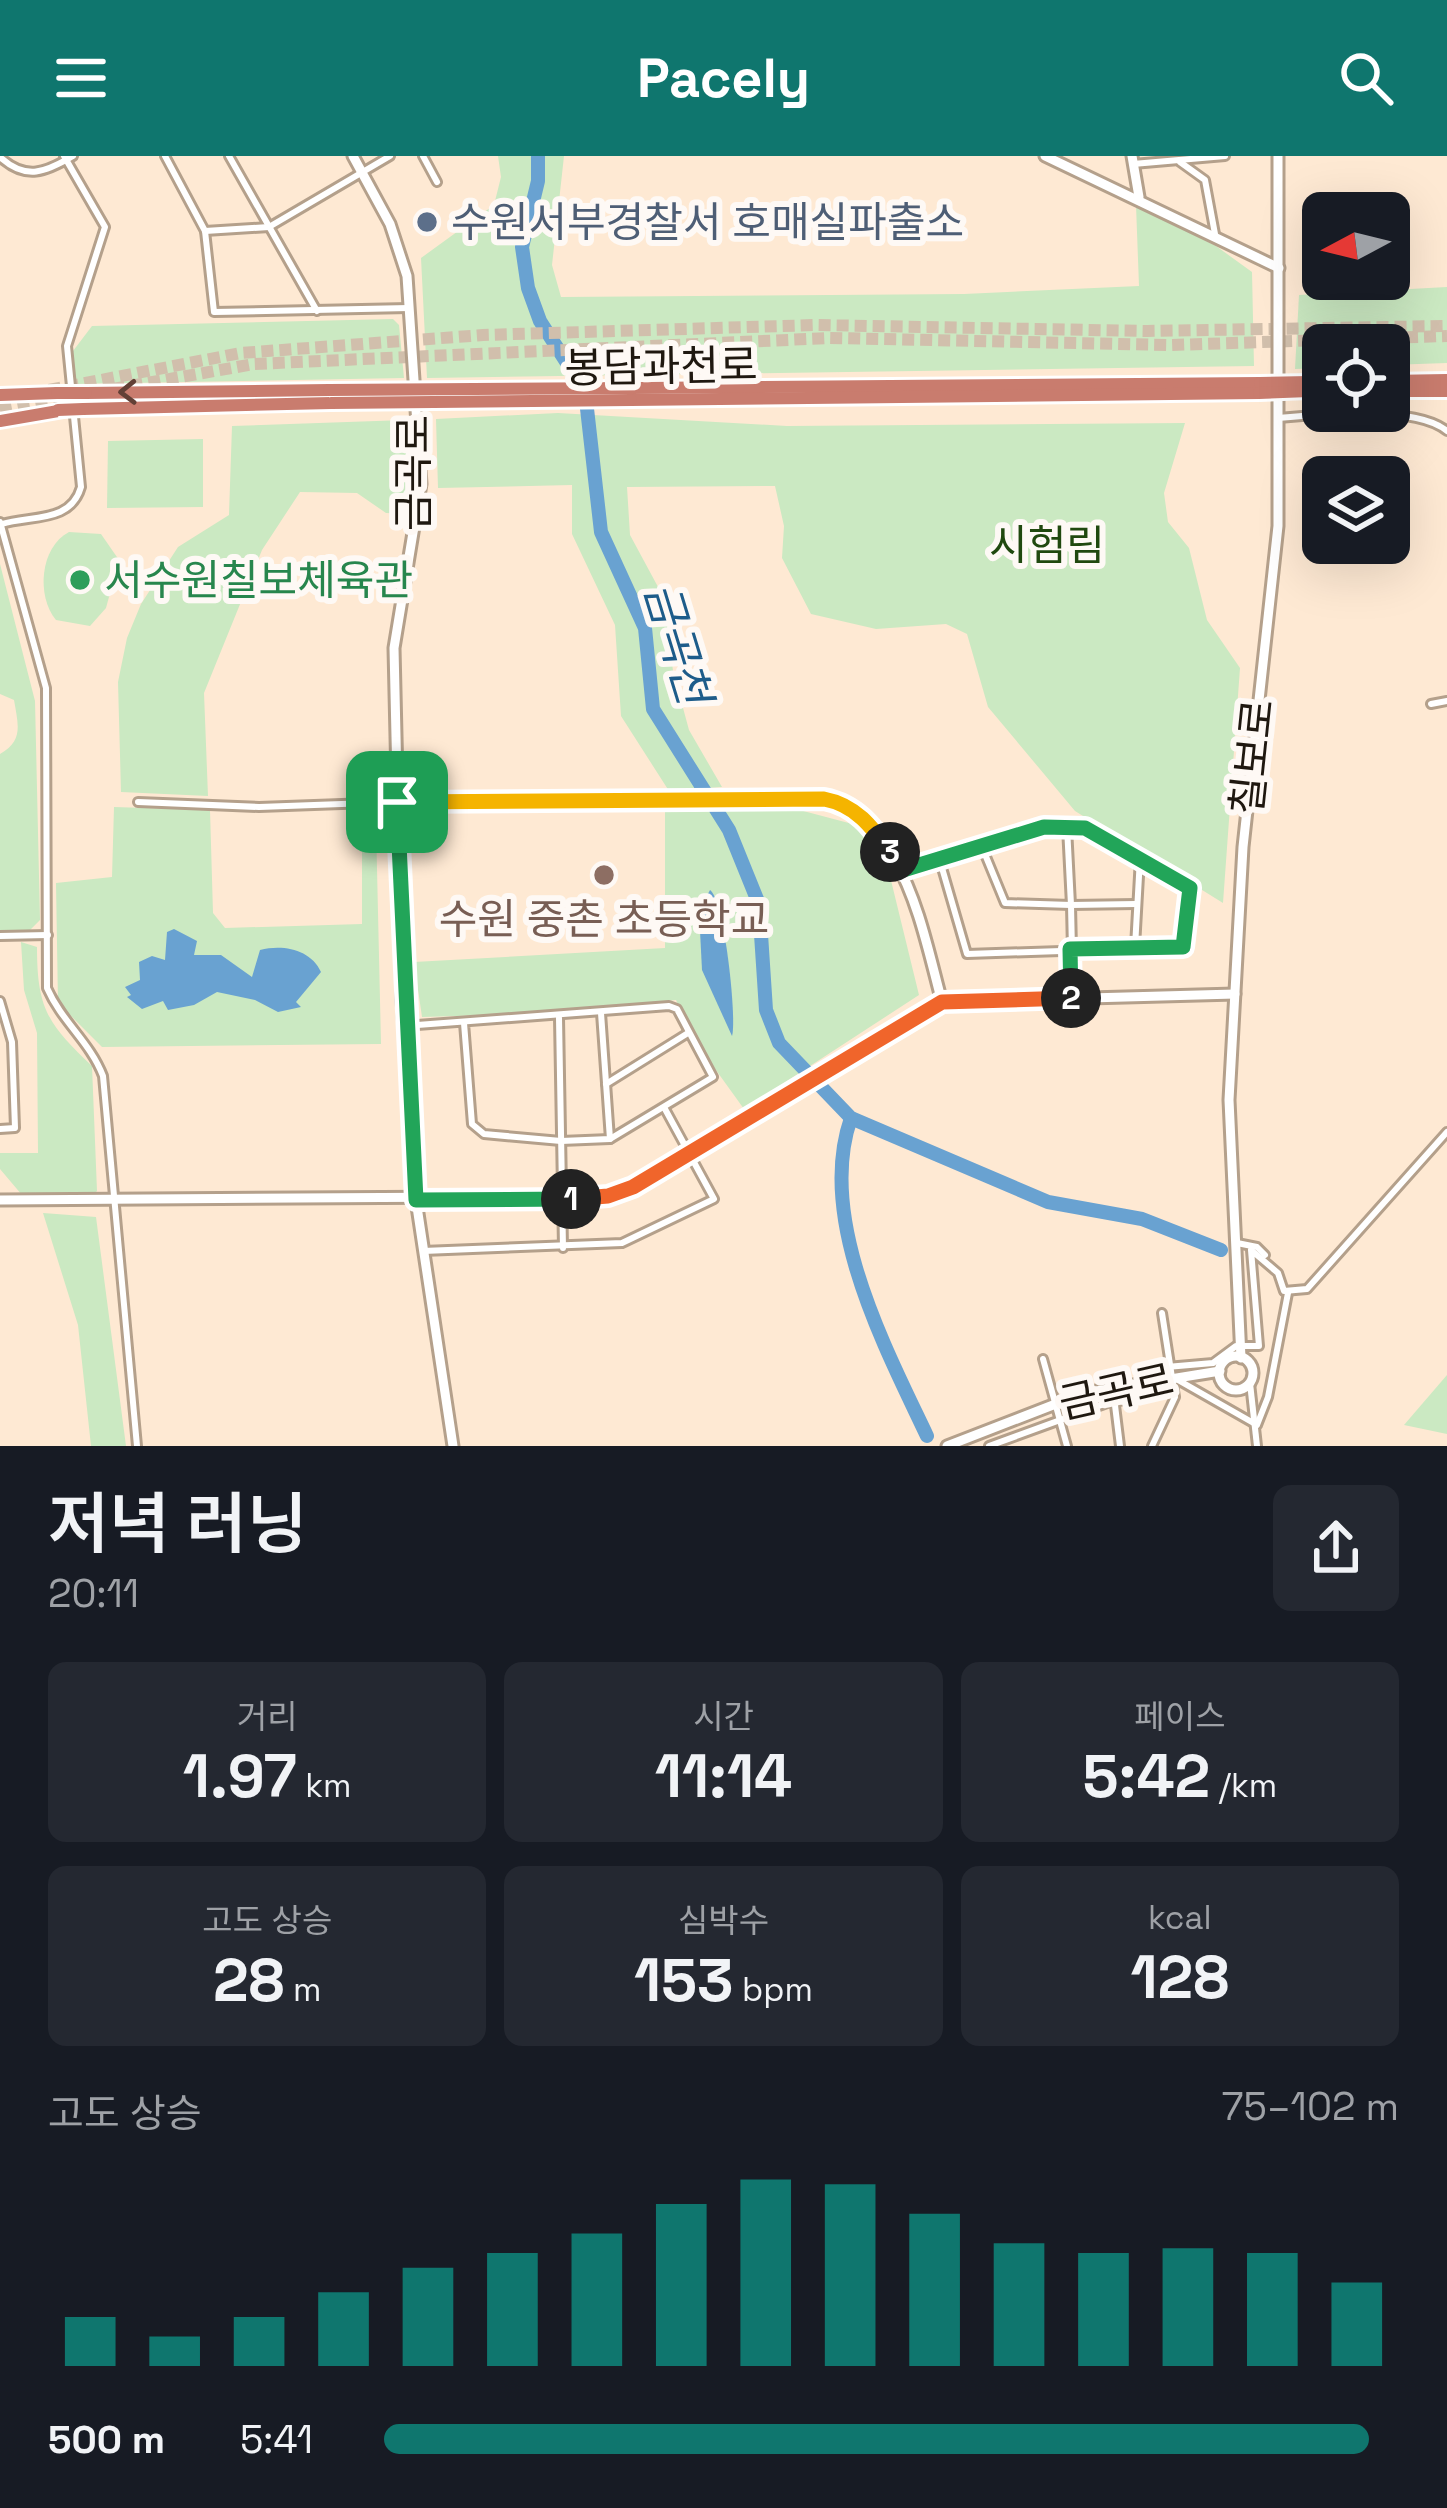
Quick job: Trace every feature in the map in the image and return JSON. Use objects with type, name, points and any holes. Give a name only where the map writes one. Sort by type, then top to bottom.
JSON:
[{"type":"highway","points":[[1410,383],[1443,386]]},
{"type":"highway","name":"봉담과천로","points":[[0,395],[330,397],[1302,386]]},
{"type":"highway","points":[[1410,389],[1443,386]]},
{"type":"highway","name":"봉담과천로","points":[[0,411],[330,397]]},
{"type":"highway","points":[[0,421],[61,410]]},
{"type":"main road","name":"금곡로","points":[[353,156],[390,224],[407,276],[421,484],[394,648],[404,1026],[416,1200],[453,1446]]},
{"type":"main road","points":[[1045,156],[1139,197],[1279,268]]},
{"type":"main road","name":"칠보로","points":[[1242,1352],[1229,1100],[1243,847],[1278,526],[1278,156]]},
{"type":"main road","points":[[1132,160],[1139,197]]},
{"type":"main road","points":[[397,802],[727,798],[842,802],[867,820],[903,870],[942,1002]]},
{"type":"main road","points":[[0,1201],[563,1200],[621,1192],[942,1002],[1235,994]]},
{"type":"main road","points":[[1242,1352],[1252,1370],[1250,1383],[1230,1389],[1220,1372],[1229,1358],[1242,1352]]},
{"type":"main road","name":"금곡로","points":[[947,1446],[1057,1402],[1112,1386],[1170,1371],[1220,1372]]},
{"type":"street","points":[[165,156],[206,231],[214,312],[409,308]]},
{"type":"street","points":[[229,156],[316,311]]},
{"type":"street","points":[[206,231],[268,226],[390,156]]},
{"type":"street","points":[[423,156],[437,182]]},
{"type":"street","points":[[1132,160],[1220,156]]},
{"type":"street","points":[[0,157],[26,173],[46,172],[68,157],[105,226],[67,346],[80,487],[73,506],[61,514],[1,523],[46,688],[47,988],[59,1016],[93,1050],[104,1076],[111,1204],[137,1446]]},
{"type":"street","points":[[1178,160],[1204,181],[1214,234]]},
{"type":"street","points":[[1278,418],[1430,418],[1447,431]]},
{"type":"street","points":[[1431,704],[1447,700]]},
{"type":"street","points":[[138,802],[301,808],[397,802]]},
{"type":"street","points":[[903,870],[1044,827],[1085,828],[1190,888],[1183,947],[967,954],[940,861]]},
{"type":"street","points":[[1067,827],[1073,998]]},
{"type":"street","points":[[982,847],[1005,903],[1136,904]]},
{"type":"street","points":[[1135,947],[1140,858]]},
{"type":"street","points":[[0,936],[48,935]]},
{"type":"street","points":[[0,1001],[12,1042],[15,1128],[0,1129]]},
{"type":"street","points":[[404,1026],[559,1018],[669,1006],[677,1009],[713,1077],[610,1138],[561,1141],[484,1134],[472,1124],[464,1023]]},
{"type":"street","points":[[601,1013],[610,1138]]},
{"type":"street","points":[[559,1018],[562,1248]]},
{"type":"street","points":[[606,1084],[688,1033]]},
{"type":"street","points":[[0,1042],[12,1042]]},
{"type":"street","points":[[423,1251],[622,1243],[714,1199],[664,1109]]},
{"type":"street","points":[[1288,1291],[1314,1284],[1447,1130]]},
{"type":"street","points":[[1237,1244],[1257,1246],[1287,1278],[1268,1397],[1258,1425]]},
{"type":"street","points":[[1170,1371],[1213,1363],[1258,1346],[1251,1250],[1278,1273],[1288,1291]]},
{"type":"street","points":[[1152,1446],[1175,1396],[1162,1313]]},
{"type":"street","points":[[1043,1359],[1067,1446]]},
{"type":"street","points":[[1170,1371],[1258,1425]]},
{"type":"street","points":[[989,1446],[1114,1402],[1159,1394],[1156,1378]]},
{"type":"street","points":[[1250,1383],[1257,1446]]},
{"type":"street","points":[[1112,1386],[1120,1446]]},
{"type":"street","points":[[996,1425],[999,1444]]},
{"type":"green space","points":[[498,156],[564,156],[552,265],[561,297],[964,294],[1139,286],[1136,205],[1216,246],[1252,272],[1254,366],[427,378],[421,258],[494,205],[501,177]]},
{"type":"green space","points":[[1447,287],[1447,363],[1410,364],[1410,324],[1302,324],[1302,369],[1295,369],[1299,295],[1302,300],[1410,300],[1410,289]]},
{"type":"green space","points":[[393,319],[399,325],[404,378],[75,384],[73,351],[92,326]]},
{"type":"green space","name":"시험림","points":[[558,413],[787,426],[1185,423],[1164,493],[1168,522],[1189,548],[1207,620],[1240,668],[1223,903],[1075,811],[988,707],[967,634],[946,624],[876,629],[811,614],[782,558],[784,526],[775,486],[627,487],[630,535],[664,598],[673,671],[689,730],[722,787],[669,791],[621,716],[615,625],[572,534],[572,485],[438,488],[436,419]]},
{"type":"green space","points":[[405,420],[408,514],[386,513],[357,493],[300,492],[262,550],[204,693],[208,796],[121,792],[118,682],[127,638],[141,604],[178,547],[229,515],[232,426]]},
{"type":"green space","points":[[203,439],[203,507],[107,508],[108,441]]},
{"type":"green space","name":"서수원칠보체육관","points":[[69,532],[101,534],[119,560],[106,608],[90,626],[56,620],[46,598],[47,560]]},
{"type":"green space","points":[[0,564],[35,701],[40,920],[30,930],[0,930],[0,754],[16,738],[18,724],[14,700],[0,694]]},
{"type":"green space","points":[[114,807],[210,810],[213,913],[225,928],[362,924],[362,813],[371,817],[376,825],[381,1044],[102,1047],[58,1003],[56,883],[112,877]]},
{"type":"green space","points":[[792,808],[860,826],[887,864],[919,995],[744,1109],[695,1041],[676,1000],[557,1013],[422,1017],[414,962],[665,948],[665,810]]},
{"type":"green space","points":[[21,942],[37,947],[39,986],[48,1014],[92,1066],[97,1191],[91,1197],[22,1195],[0,1169],[0,1153],[38,1153],[37,1033],[24,990]]},
{"type":"green space","points":[[43,1213],[96,1217],[126,1446],[91,1446],[78,1325]]},
{"type":"green space","points":[[1447,1375],[1447,1434],[1404,1425]]},
{"type":"water","points":[[710,890],[725,937],[732,1036],[702,970],[699,911]]},
{"type":"water","points":[[174,929],[197,941],[194,955],[221,955],[252,977],[260,950],[269,948],[304,954],[321,972],[296,1002],[301,1007],[278,1012],[255,1000],[217,992],[194,1005],[168,1010],[163,1001],[142,1009],[127,997],[131,995],[125,987],[140,980],[139,962],[152,956],[165,960],[167,932]]},
{"type":"waterway","name":"금곡천","points":[[538,156],[538,181],[522,247],[528,288],[540,321],[585,391],[601,532],[645,628],[653,709],[729,830],[759,904],[766,1010],[779,1043],[851,1118],[1048,1202],[1142,1219],[1221,1250]]},
{"type":"waterway","name":"금곡천","points":[[851,1118],[842,1157],[849,1239],[875,1323],[927,1436]]},
{"type":"tunnel","points":[[49,390],[241,353],[483,335],[816,325],[1147,331],[1447,326]]},
{"type":"tunnel","points":[[113,389],[254,364],[830,338],[1172,345],[1447,336]]},
{"type":"tunnel","points":[[0,410],[75,396]]},
{"type":"place","name":"수원서부경찰서 호매실파출소","points":[[427,222]]},
{"type":"place","name":"서수원칠보체육관","points":[[80,580]]},
{"type":"place","name":"수원 중촌 초등학교","points":[[604,875]]},
{"type":"route","points":[[824,799],[842,802],[867,820],[903,870],[1044,827],[1085,828],[1190,888],[1183,947],[1070,949],[1073,998],[942,1002],[749,1120],[633,1187],[608,1196],[416,1200],[402,1000],[397,802],[824,799]]}]
